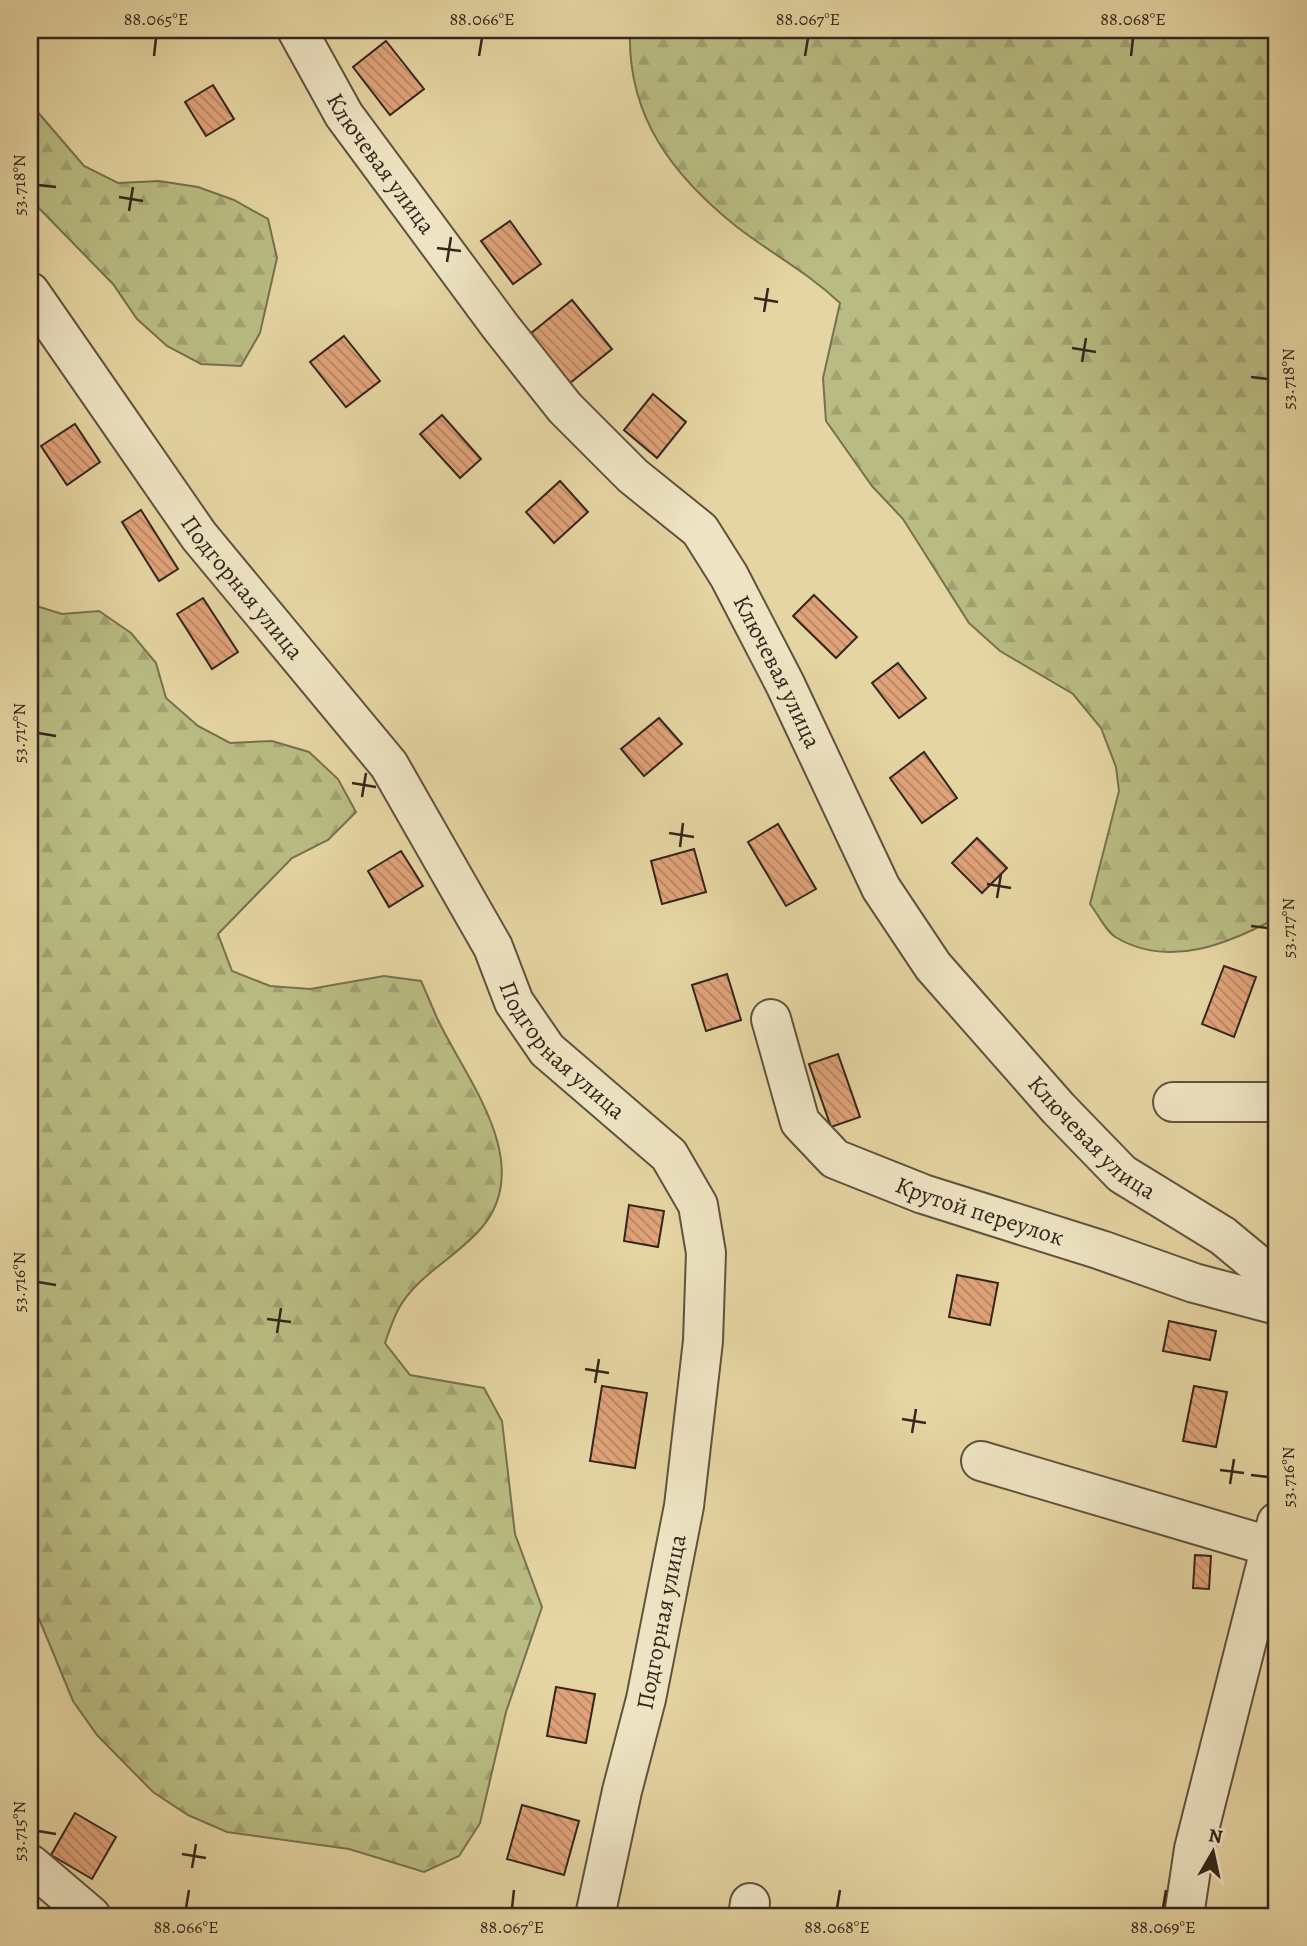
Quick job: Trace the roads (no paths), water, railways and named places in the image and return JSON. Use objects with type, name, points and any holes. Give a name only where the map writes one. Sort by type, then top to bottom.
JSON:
[{"type":"street","name":"Ключевая улица","points":[[297,30],[344,115],[500,326],[565,408],[633,476],[700,530],[729,576],[785,684],[881,888],[933,966],[1058,1108],[1122,1174],[1223,1236],[1270,1275],[1277,1289]]},
{"type":"street","name":"Подгорная улица","points":[[30,292],[199,536],[389,765],[493,947],[514,1002],[547,1050],[669,1154],[698,1205],[706,1252],[703,1340],[684,1506],[646,1699],[622,1791],[595,1916]]},
{"type":"street","name":"Крутой переулок","points":[[771,1018],[800,1122],[835,1159],[923,1194],[1101,1250],[1194,1283],[1277,1305]]},
{"type":"street","points":[[1173,1102],[1277,1102]]},
{"type":"street","points":[[981,1461],[1273,1534],[1194,1849],[1184,1916]]},
{"type":"street","points":[[30,1864],[91,1916]]}]
